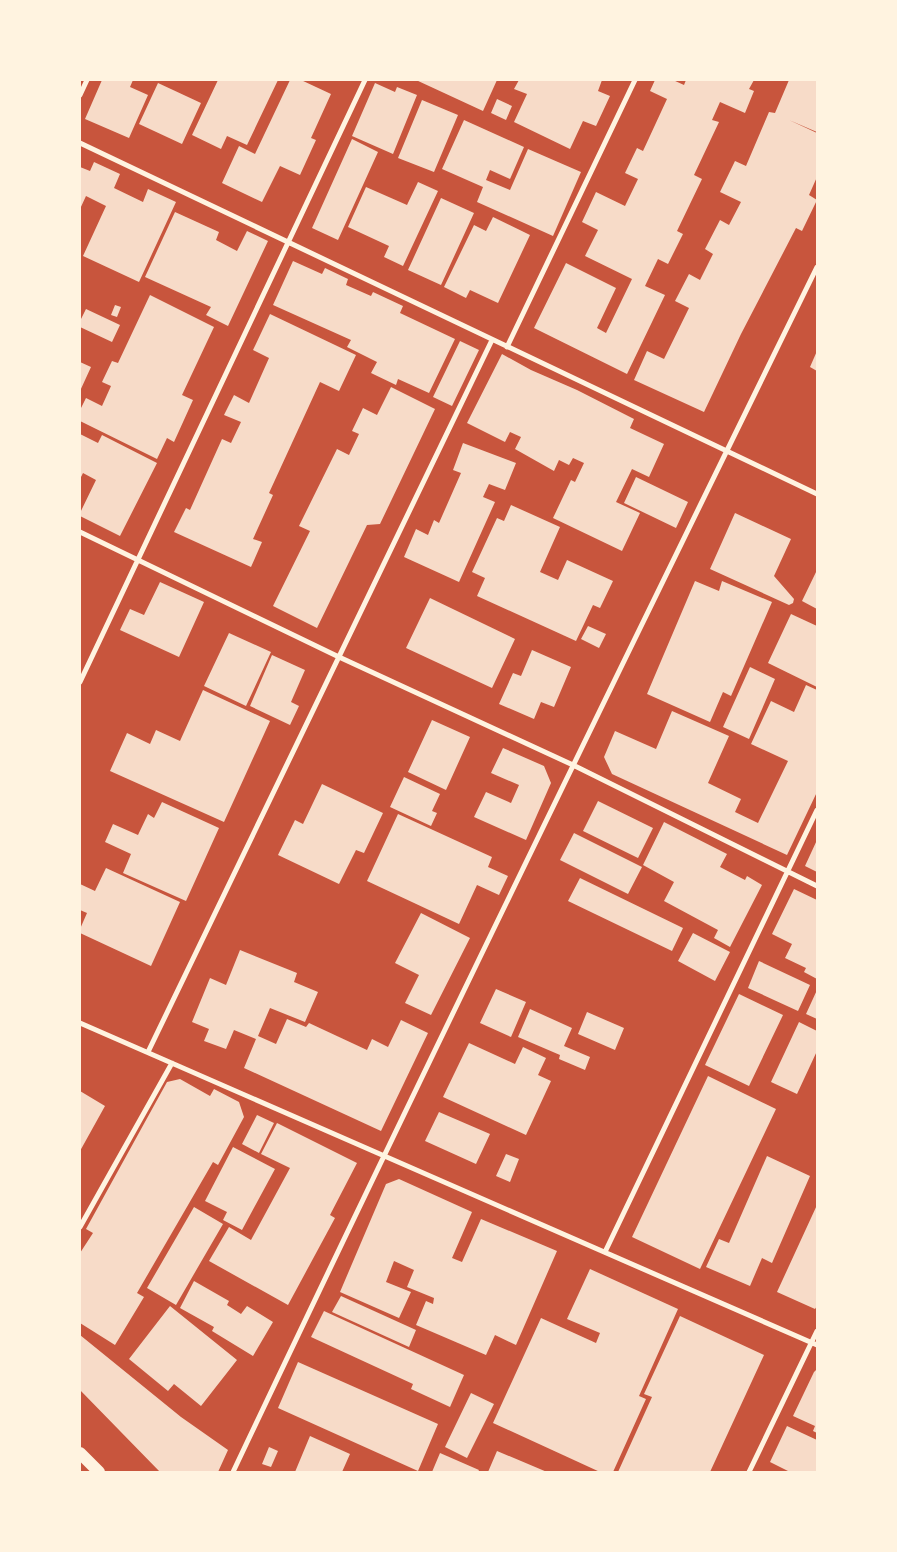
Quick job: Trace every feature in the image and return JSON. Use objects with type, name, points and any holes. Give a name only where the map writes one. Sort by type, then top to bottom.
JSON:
[{"type":"main road","points":[[80,1453],[99,1472]]},
{"type":"street","points":[[80,95],[87,80]]},
{"type":"street","points":[[80,682],[364,80]]},
{"type":"street","points":[[507,346],[635,80]]},
{"type":"street","points":[[80,143],[817,494]]},
{"type":"street","points":[[233,1472],[383,1155],[817,267]]},
{"type":"street","points":[[148,1052],[492,340]]},
{"type":"street","points":[[80,532],[339,656],[573,764],[817,886]]},
{"type":"street","points":[[605,1252],[817,810]]},
{"type":"street","points":[[80,1023],[814,1343]]},
{"type":"street","points":[[80,1227],[172,1063]]},
{"type":"street","points":[[749,1472],[814,1343],[817,1331]]},
{"type":"building","points":[[102,80],[133,80],[130,87],[148,95],[129,138],[85,119]]},
{"type":"building","points":[[218,80],[278,80],[247,145],[227,136],[221,149],[192,135]]},
{"type":"building","points":[[290,80],[301,80],[331,94],[311,138],[316,140],[300,175],[280,166],[262,202],[222,183],[239,146],[255,154]]},
{"type":"building","points":[[416,80],[497,80],[483,111]]},
{"type":"building","points":[[519,80],[602,80],[598,91],[610,96],[596,126],[583,121],[570,149],[514,122],[527,94],[514,89]]},
{"type":"building","points":[[655,80],[673,80],[684,85],[686,80],[754,80],[749,89],[754,91],[745,113],[720,102],[712,120],[719,122],[694,175],[702,179],[677,231],[683,234],[668,264],[658,259],[645,286],[665,295],[627,374],[534,328],[566,263],[616,288],[597,328],[606,333],[632,279],[585,256],[598,230],[582,222],[596,192],[625,206],[638,179],[625,173],[637,148],[643,151],[667,99],[650,91]]},
{"type":"building","points":[[789,80],[817,80],[817,132],[789,120],[817,133],[817,177],[809,195],[817,200],[802,231],[796,228],[741,334],[704,412],[634,380],[647,351],[664,359],[689,308],[675,301],[689,274],[700,280],[713,254],[705,249],[720,220],[729,225],[741,202],[720,192],[735,161],[746,166],[769,112],[775,113]]},
{"type":"building","points":[[158,83],[201,103],[182,144],[139,124]]},
{"type":"building","points":[[375,83],[395,92],[397,87],[417,95],[393,154],[352,136]]},
{"type":"building","points":[[497,99],[512,106],[506,120],[491,113]]},
{"type":"building","points":[[422,100],[458,115],[434,172],[398,158]]},
{"type":"building","points":[[464,120],[524,147],[510,179],[490,170],[486,180],[510,190],[528,149],[581,172],[553,236],[477,202],[483,187],[442,169]]},
{"type":"building","points":[[352,139],[378,152],[338,240],[312,228]]},
{"type":"building","points":[[94,162],[120,174],[114,188],[143,202],[148,189],[176,202],[139,282],[83,256],[106,206],[86,196],[80,209],[80,167],[90,171]]},
{"type":"building","points":[[418,182],[438,191],[403,266],[384,257],[389,246],[348,227],[366,187],[407,205]]},
{"type":"building","points":[[441,198],[474,213],[441,285],[408,270]]},
{"type":"building","points":[[175,212],[219,232],[216,240],[237,251],[247,231],[268,241],[228,326],[206,315],[211,307],[145,277]]},
{"type":"building","points":[[493,217],[530,235],[498,303],[470,290],[466,298],[444,287],[474,225],[486,231]]},
{"type":"building","points":[[293,261],[322,274],[325,268],[348,279],[346,285],[371,296],[373,292],[403,306],[400,313],[455,339],[429,393],[398,379],[396,385],[371,373],[377,362],[347,347],[351,340],[273,305]]},
{"type":"building","points":[[150,295],[214,327],[182,395],[193,400],[174,442],[167,438],[157,459],[80,421],[80,410],[86,398],[102,406],[111,386],[102,382],[112,361],[118,363]]},
{"type":"building","points":[[115,305],[121,307],[117,317],[111,315]]},
{"type":"building","points":[[86,309],[120,325],[112,342],[80,327],[80,321]]},
{"type":"building","points":[[270,314],[356,355],[339,391],[320,382],[269,493],[273,495],[253,539],[262,542],[251,567],[174,532],[186,508],[190,510],[222,439],[231,443],[241,422],[224,415],[234,395],[249,403],[269,358],[253,350]]},
{"type":"building","points":[[460,341],[479,350],[452,406],[433,397]]},
{"type":"building","points":[[817,351],[817,371],[810,367]]},
{"type":"building","points":[[502,354],[531,370],[577,390],[634,419],[630,428],[664,444],[649,477],[632,469],[616,502],[640,513],[622,551],[553,518],[571,480],[575,482],[584,463],[573,458],[569,465],[559,460],[554,471],[515,449],[521,437],[510,432],[505,442],[467,423]]},
{"type":"building","points":[[80,362],[91,367],[80,391]]},
{"type":"building","points":[[391,387],[435,409],[380,524],[367,525],[317,628],[273,606],[310,531],[299,526],[337,449],[349,455],[359,434],[352,431],[363,408],[377,415]]},
{"type":"building","points":[[80,434],[98,443],[102,435],[157,463],[120,536],[80,516],[96,480],[83,473],[80,479]]},
{"type":"building","points":[[463,443],[516,463],[505,490],[489,484],[483,497],[495,502],[459,582],[404,557],[416,529],[428,535],[434,520],[439,523],[461,473],[453,470]]},
{"type":"building","points":[[636,477],[688,502],[676,528],[624,503]]},
{"type":"building","points":[[511,505],[560,527],[540,572],[558,580],[567,560],[613,581],[600,608],[593,605],[576,641],[477,596],[485,578],[472,572],[497,518],[504,521]]},
{"type":"building","points":[[735,513],[791,539],[774,576],[794,599],[793,603],[789,605],[710,569]]},
{"type":"building","points":[[817,570],[817,609],[802,601]]},
{"type":"building","points":[[695,581],[719,591],[722,581],[772,602],[731,696],[723,692],[710,722],[647,694]]},
{"type":"building","points":[[160,582],[204,602],[179,657],[120,630],[130,609],[144,615]]},
{"type":"building","points":[[430,598],[515,639],[492,688],[406,648]]},
{"type":"building","points":[[791,614],[817,626],[817,687],[768,663]]},
{"type":"building","points":[[588,626],[606,634],[599,648],[581,639]]},
{"type":"building","points":[[229,633],[271,652],[246,706],[204,686]]},
{"type":"building","points":[[532,650],[571,667],[554,707],[541,702],[534,719],[499,704],[513,673],[521,676]]},
{"type":"building","points":[[272,655],[305,670],[291,702],[299,706],[290,725],[250,706]]},
{"type":"building","points":[[750,667],[775,679],[749,739],[723,727]]},
{"type":"building","points":[[806,685],[817,690],[817,792],[787,855],[612,774],[604,757],[615,731],[656,749],[672,711],[729,736],[708,783],[741,799],[735,812],[758,823],[788,761],[751,744],[771,701],[794,712]]},
{"type":"building","points":[[203,690],[270,721],[224,822],[110,771],[127,733],[150,744],[156,730],[180,741]]},
{"type":"building","points":[[432,720],[470,737],[446,790],[408,772]]},
{"type":"building","points":[[503,748],[544,766],[551,783],[526,840],[474,817],[486,792],[511,803],[519,785],[491,773]]},
{"type":"building","points":[[404,777],[440,794],[432,811],[437,813],[431,826],[390,807]]},
{"type":"building","points":[[322,784],[383,813],[364,853],[356,850],[339,884],[278,855],[295,820],[303,824]]},
{"type":"building","points":[[598,801],[653,828],[638,858],[583,831]]},
{"type":"building","points":[[162,802],[219,828],[186,901],[123,873],[131,854],[105,842],[113,824],[138,835],[148,814],[154,818]]},
{"type":"building","points":[[398,814],[492,857],[488,867],[508,876],[499,895],[477,885],[459,924],[367,881]]},
{"type":"building","points":[[664,822],[727,854],[720,867],[745,880],[747,876],[762,885],[730,947],[714,938],[718,930],[664,901],[674,882],[643,865]]},
{"type":"building","points":[[574,833],[642,867],[628,894],[560,860]]},
{"type":"building","points":[[817,840],[817,872],[805,866]]},
{"type":"building","points":[[106,868],[180,902],[151,966],[80,933],[87,913],[80,910],[80,884],[95,891]]},
{"type":"building","points":[[580,878],[683,928],[672,951],[568,901]]},
{"type":"building","points":[[794,889],[817,900],[817,979],[804,972],[806,968],[785,958],[792,944],[772,934]]},
{"type":"building","points":[[421,913],[470,938],[431,1015],[405,1003],[419,975],[395,963]]},
{"type":"building","points":[[693,933],[730,952],[715,981],[678,961]]},
{"type":"building","points":[[240,950],[297,973],[294,982],[318,992],[305,1022],[270,1008],[258,1036],[276,1044],[287,1019],[306,1027],[309,1023],[367,1050],[372,1039],[388,1047],[401,1020],[428,1033],[381,1131],[244,1068],[256,1039],[234,1030],[226,1049],[204,1041],[209,1029],[192,1022],[210,978],[226,985]]},
{"type":"building","points":[[759,961],[810,985],[798,1011],[748,988]]},
{"type":"building","points":[[496,989],[526,1002],[511,1037],[480,1023]]},
{"type":"building","points":[[817,990],[817,1019],[806,1014]]},
{"type":"building","points":[[739,994],[783,1015],[749,1086],[705,1065]]},
{"type":"building","points":[[530,1009],[572,1028],[564,1046],[590,1057],[585,1070],[559,1059],[560,1055],[518,1037]]},
{"type":"building","points":[[587,1012],[624,1028],[615,1050],[578,1034]]},
{"type":"building","points":[[799,1022],[817,1031],[817,1051],[797,1094],[771,1082]]},
{"type":"building","points":[[469,1043],[515,1064],[523,1047],[546,1058],[538,1075],[551,1081],[526,1135],[443,1097]]},
{"type":"building","points":[[708,1076],[776,1109],[700,1269],[632,1237]]},
{"type":"building","points":[[180,1079],[210,1096],[214,1089],[239,1102],[244,1117],[218,1165],[213,1162],[137,1293],[144,1297],[115,1345],[80,1323],[80,1253],[93,1233],[86,1229],[167,1082]]},
{"type":"building","points":[[80,1091],[105,1106],[80,1151]]},
{"type":"building","points":[[439,1112],[490,1134],[476,1164],[425,1141]]},
{"type":"building","points":[[257,1115],[274,1123],[259,1153],[242,1144]]},
{"type":"building","points":[[277,1123],[357,1163],[330,1215],[335,1218],[288,1305],[209,1261],[229,1227],[251,1240],[290,1168],[261,1154]]},
{"type":"building","points":[[233,1147],[275,1169],[242,1230],[223,1220],[227,1212],[205,1201]]},
{"type":"building","points":[[506,1154],[519,1159],[510,1182],[496,1176]]},
{"type":"building","points":[[767,1156],[810,1176],[772,1263],[762,1258],[750,1286],[706,1267],[719,1239],[729,1243]]},
{"type":"building","points":[[399,1179],[472,1212],[452,1258],[462,1262],[481,1219],[557,1251],[516,1345],[495,1335],[486,1355],[416,1325],[426,1301],[433,1304],[434,1298],[407,1287],[414,1270],[394,1261],[386,1282],[411,1292],[399,1318],[340,1292],[386,1184]]},
{"type":"building","points":[[817,1205],[817,1306],[815,1309],[777,1292]]},
{"type":"building","points":[[194,1207],[223,1224],[176,1305],[147,1288]]},
{"type":"building","points":[[590,1269],[678,1309],[639,1396],[646,1399],[613,1472],[600,1472],[493,1423],[541,1318],[596,1343],[600,1333],[567,1319]]},
{"type":"building","points":[[194,1281],[229,1301],[227,1305],[241,1314],[247,1306],[273,1322],[253,1356],[212,1331],[214,1327],[180,1308]]},
{"type":"building","points":[[341,1296],[416,1330],[409,1347],[332,1312]]},
{"type":"building","points":[[170,1306],[237,1360],[201,1406],[174,1384],[168,1391],[129,1359]]},
{"type":"building","points":[[324,1311],[464,1375],[450,1407],[411,1389],[413,1384],[311,1337]]},
{"type":"building","points":[[680,1316],[764,1355],[710,1472],[618,1472],[652,1397],[644,1394]]},
{"type":"building","points":[[80,1335],[181,1417],[228,1450],[218,1472],[160,1472],[80,1390]]},
{"type":"building","points":[[298,1362],[438,1424],[418,1471],[278,1408]]},
{"type":"building","points":[[817,1369],[817,1433],[813,1431],[815,1426],[793,1416]]},
{"type":"building","points":[[471,1393],[494,1404],[467,1458],[445,1447]]},
{"type":"building","points":[[787,1426],[817,1440],[817,1472],[790,1472],[770,1462]]},
{"type":"building","points":[[310,1436],[350,1454],[342,1472],[295,1472]]},
{"type":"building","points":[[269,1447],[278,1451],[271,1467],[262,1464]]},
{"type":"building","points":[[497,1451],[547,1472],[488,1472]]},
{"type":"building","points":[[440,1453],[479,1470],[478,1472],[432,1472]]}]
